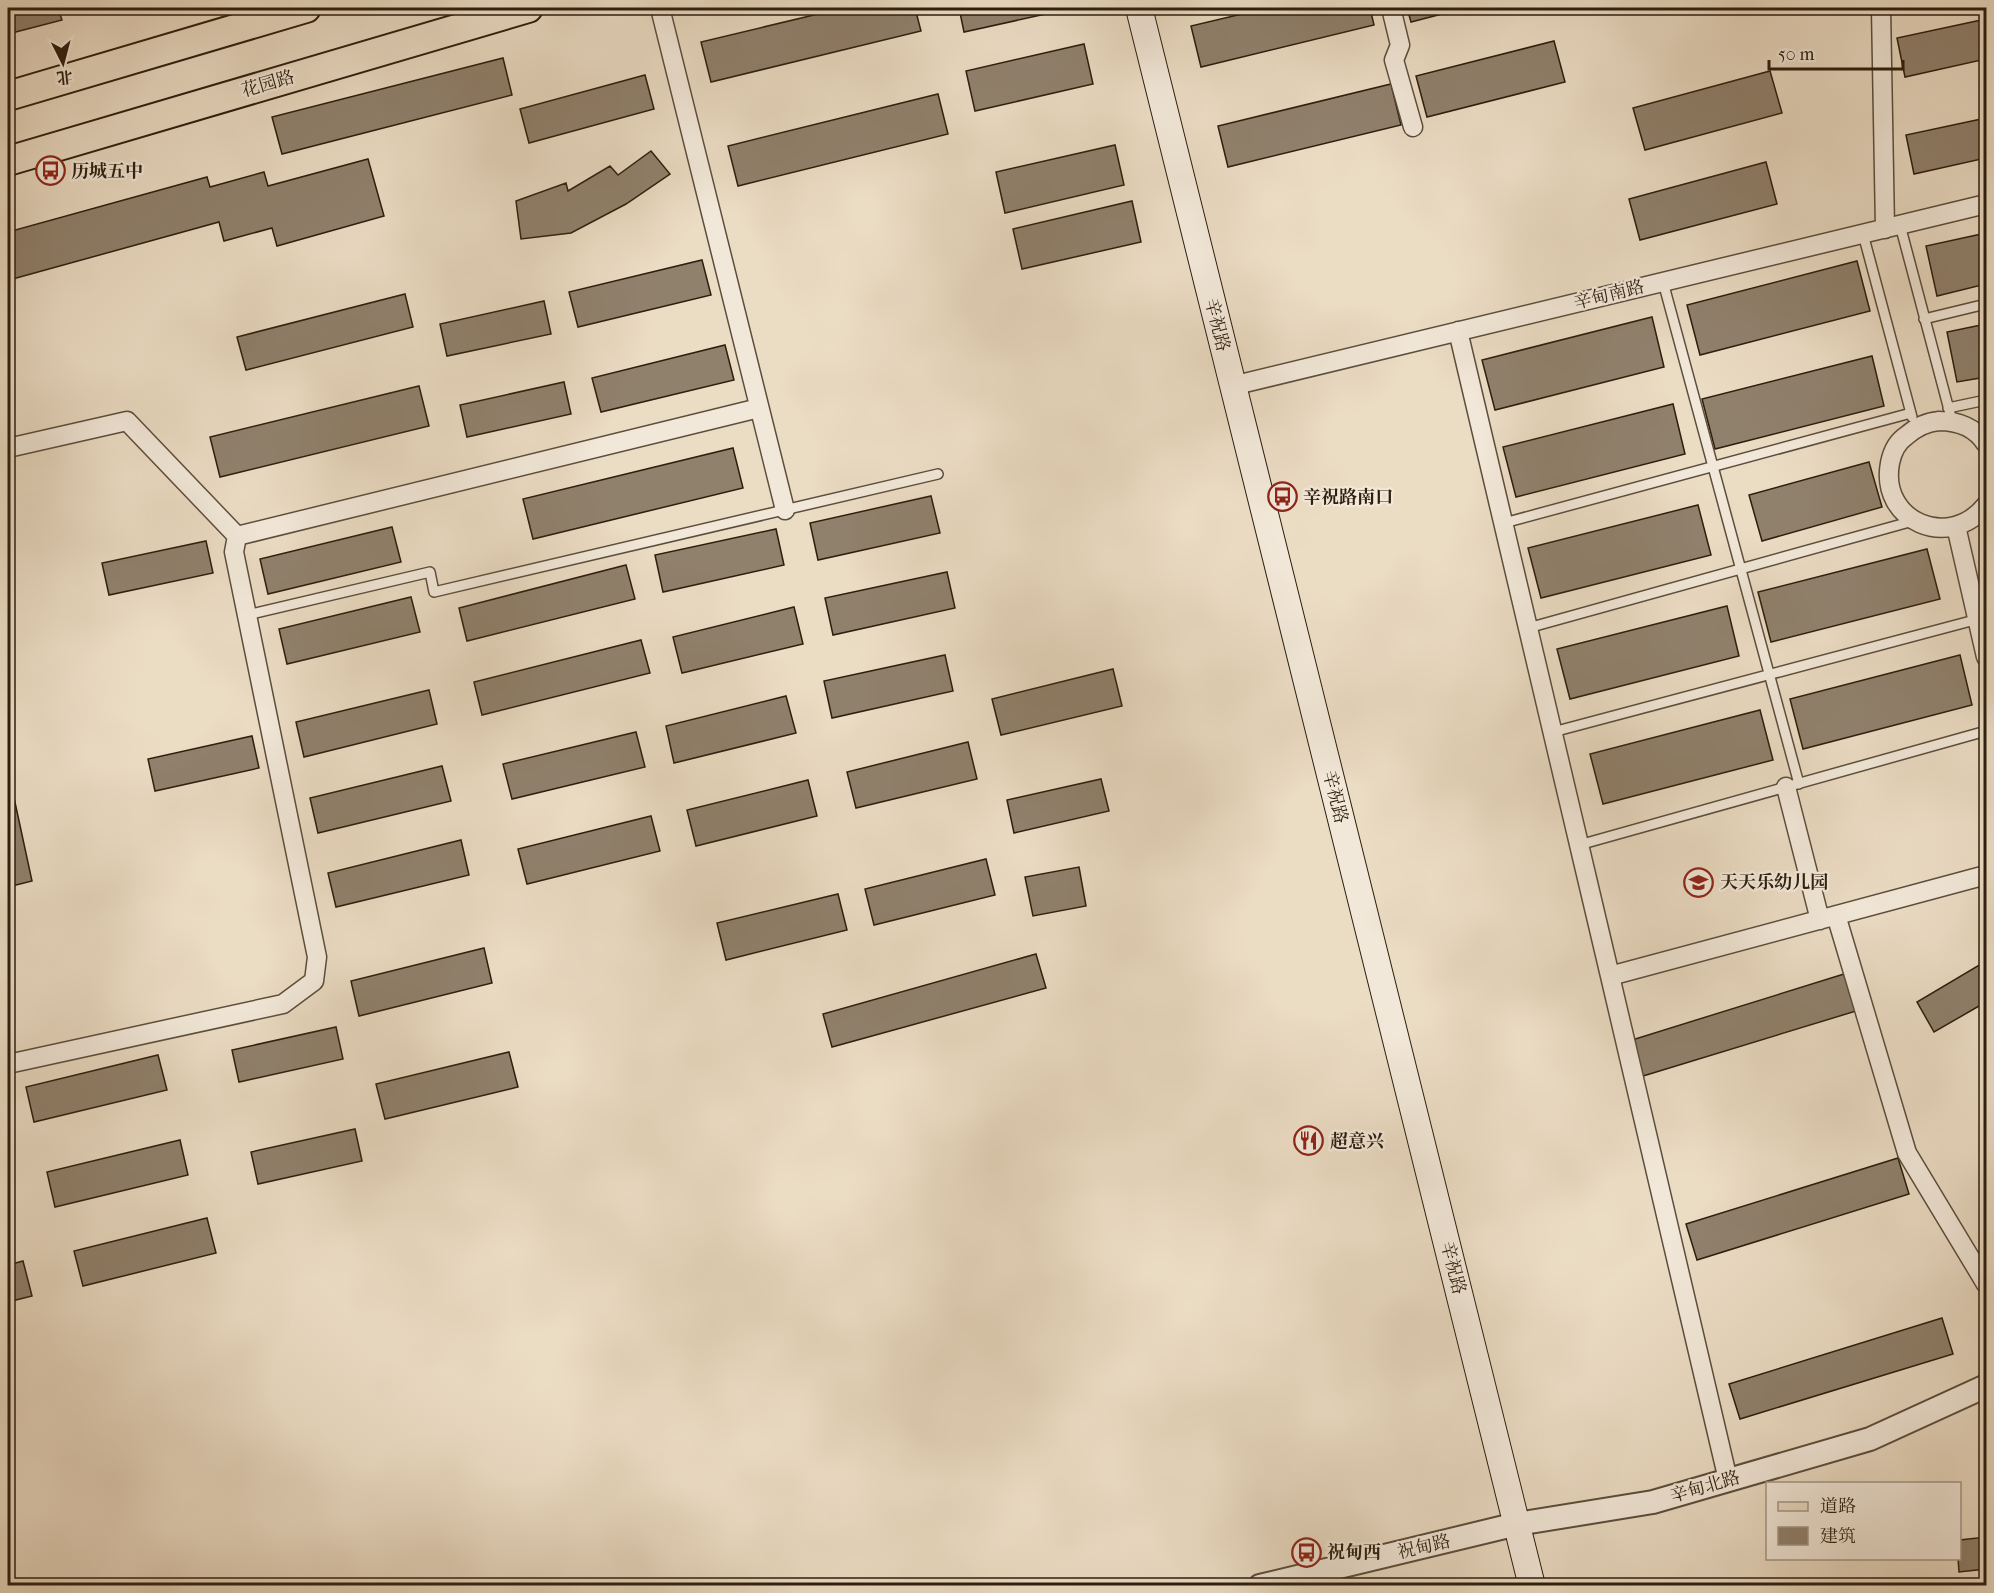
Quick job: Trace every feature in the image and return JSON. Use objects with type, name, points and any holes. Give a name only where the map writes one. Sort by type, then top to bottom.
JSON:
[{"type":"main road","points":[[8,96],[306,8]]},
{"type":"main road","name":"花园路","points":[[8,161],[528,8]]},
{"type":"main road","name":"辛祝路","points":[[1139,8],[1532,1586]]},
{"type":"street","points":[[660,8],[786,510]]},
{"type":"street","points":[[1392,8],[1400,45],[1394,60],[1413,127]]},
{"type":"street","points":[[1881,8],[1892,227]]},
{"type":"street","name":"辛甸南路","points":[[1232,386],[1986,204]]},
{"type":"street","points":[[1458,331],[1728,1480]]},
{"type":"street","points":[[237,536],[759,408]]},
{"type":"street","points":[[1986,444],[1983,438],[1950,415],[1933,422],[1913,420],[1891,456],[1888,474],[1891,493],[1900,509],[1914,521],[1932,527],[1949,528],[1965,524],[1979,514],[1986,505]]},
{"type":"street","points":[[8,448],[127,421],[237,536]]},
{"type":"street","points":[[1956,526],[1982,618],[1986,657]]},
{"type":"street","points":[[8,1064],[283,1004],[314,981],[318,957],[234,552],[237,536]]},
{"type":"street","points":[[1792,786],[1828,917],[1906,1153],[1986,1284]]},
{"type":"street","points":[[1610,976],[1986,875]]},
{"type":"street","name":"辛甸北路","points":[[1517,1524],[1653,1502],[1870,1439],[1986,1386]]},
{"type":"street","name":"祝甸路","points":[[1260,1586],[1517,1524]]},
{"type":"lane","points":[[1892,227],[1924,319],[1950,415],[1986,400]]},
{"type":"lane","points":[[1504,523],[1713,466],[1913,420],[1863,234]]},
{"type":"lane","points":[[1663,282],[1769,674],[1792,786]]},
{"type":"lane","points":[[1924,319],[1986,304]]},
{"type":"lane","points":[[247,615],[430,572],[434,592],[938,474]]},
{"type":"lane","points":[[1528,628],[1914,521]]},
{"type":"lane","points":[[1553,732],[1982,618]]},
{"type":"lane","points":[[1579,845],[1986,731]]},
{"type":"building","points":[[8,8],[58,8],[62,20],[8,34]]},
{"type":"building","points":[[843,8],[915,8],[921,31],[711,82],[701,42]]},
{"type":"building","points":[[959,8],[1073,8],[964,32]]},
{"type":"building","points":[[1267,8],[1370,8],[1374,25],[1201,67],[1191,26]]},
{"type":"building","points":[[1407,8],[1465,8],[1411,22]]},
{"type":"building","points":[[1986,19],[1986,59],[1905,77],[1897,38]]},
{"type":"building","points":[[1554,41],[1565,82],[1427,117],[1416,76]]},
{"type":"building","points":[[1084,44],[1093,84],[975,111],[966,71]]},
{"type":"building","points":[[503,58],[512,95],[282,154],[272,117]]},
{"type":"building","points":[[1770,71],[1782,113],[1645,150],[1633,108]]},
{"type":"building","points":[[645,75],[654,109],[529,143],[520,109]]},
{"type":"building","points":[[1391,84],[1401,125],[1228,167],[1218,126]]},
{"type":"building","points":[[938,94],[948,134],[738,186],[728,146]]},
{"type":"building","points":[[1986,118],[1986,158],[1914,174],[1906,135]]},
{"type":"building","points":[[1115,145],[1124,185],[1005,213],[996,172]]},
{"type":"building","points":[[651,151],[670,174],[626,204],[571,233],[521,239],[516,201],[566,183],[568,191],[610,166],[618,175]]},
{"type":"building","points":[[368,159],[384,216],[277,246],[272,228],[224,241],[219,222],[9,280],[8,232],[207,177],[210,187],[264,172],[268,186]]},
{"type":"building","points":[[1766,162],[1777,204],[1640,240],[1629,199]]},
{"type":"building","points":[[1132,201],[1141,242],[1022,269],[1013,229]]},
{"type":"building","points":[[1986,233],[1986,284],[1937,296],[1926,246]]},
{"type":"building","points":[[702,260],[711,295],[578,327],[569,292]]},
{"type":"building","points":[[1857,261],[1870,311],[1700,355],[1687,305]]},
{"type":"building","points":[[405,294],[413,327],[246,370],[237,337]]},
{"type":"building","points":[[544,301],[551,334],[447,356],[440,324]]},
{"type":"building","points":[[1652,317],[1664,367],[1495,410],[1482,360]]},
{"type":"building","points":[[1986,324],[1986,377],[1957,382],[1947,332]]},
{"type":"building","points":[[725,345],[734,380],[601,412],[592,378]]},
{"type":"building","points":[[1872,356],[1884,406],[1715,449],[1702,399]]},
{"type":"building","points":[[8,362],[14,392],[8,393]]},
{"type":"building","points":[[564,382],[571,414],[467,437],[460,405]]},
{"type":"building","points":[[419,386],[429,426],[220,477],[210,437]]},
{"type":"building","points":[[1673,404],[1685,454],[1516,497],[1503,447]]},
{"type":"building","points":[[733,448],[743,488],[533,539],[523,499]]},
{"type":"building","points":[[1869,462],[1882,507],[1762,541],[1749,495]]},
{"type":"building","points":[[931,496],[940,533],[818,560],[810,523]]},
{"type":"building","points":[[1698,505],[1711,555],[1541,598],[1528,548]]},
{"type":"building","points":[[392,527],[401,562],[268,594],[260,559]]},
{"type":"building","points":[[776,529],[784,565],[663,592],[655,555]]},
{"type":"building","points":[[206,541],[213,573],[109,595],[102,563]]},
{"type":"building","points":[[1927,549],[1940,599],[1771,642],[1758,592]]},
{"type":"building","points":[[626,565],[635,599],[467,641],[459,608]]},
{"type":"building","points":[[947,572],[955,608],[833,635],[825,598]]},
{"type":"building","points":[[411,597],[420,632],[287,664],[279,629]]},
{"type":"building","points":[[1727,606],[1739,656],[1570,699],[1557,649]]},
{"type":"building","points":[[794,607],[803,644],[682,673],[673,637]]},
{"type":"building","points":[[641,640],[650,673],[482,715],[474,682]]},
{"type":"building","points":[[945,655],[953,691],[832,718],[824,681]]},
{"type":"building","points":[[1960,655],[1972,705],[1803,749],[1790,699]]},
{"type":"building","points":[[1113,669],[1122,706],[1001,735],[992,699]]},
{"type":"building","points":[[429,690],[437,724],[304,757],[296,722]]},
{"type":"building","points":[[786,696],[796,733],[674,763],[666,726]]},
{"type":"building","points":[[1760,710],[1773,760],[1603,804],[1590,754]]},
{"type":"building","points":[[636,732],[645,767],[512,799],[503,764]]},
{"type":"building","points":[[252,736],[259,768],[155,791],[148,759]]},
{"type":"building","points":[[968,742],[977,779],[856,808],[847,772]]},
{"type":"building","points":[[442,766],[451,801],[318,833],[310,798]]},
{"type":"building","points":[[8,770],[32,881],[8,887]]},
{"type":"building","points":[[1101,779],[1109,811],[1014,833],[1007,800]]},
{"type":"building","points":[[808,780],[817,816],[696,846],[687,810]]},
{"type":"building","points":[[651,816],[660,851],[527,884],[518,849]]},
{"type":"building","points":[[461,840],[469,875],[336,907],[328,873]]},
{"type":"building","points":[[986,859],[995,895],[874,925],[865,889]]},
{"type":"building","points":[[1079,867],[1086,906],[1033,916],[1025,877]]},
{"type":"building","points":[[838,894],[847,930],[726,960],[717,923]]},
{"type":"building","points":[[484,948],[492,983],[359,1016],[351,981]]},
{"type":"building","points":[[1036,954],[1046,988],[832,1047],[823,1014]]},
{"type":"building","points":[[1986,961],[1986,1002],[1934,1032],[1917,1002]]},
{"type":"building","points":[[1844,974],[1856,1011],[1643,1076],[1632,1040]]},
{"type":"building","points":[[336,1027],[343,1059],[239,1082],[232,1050]]},
{"type":"building","points":[[509,1052],[518,1087],[385,1119],[376,1084]]},
{"type":"building","points":[[158,1055],[167,1090],[34,1122],[26,1087]]},
{"type":"building","points":[[355,1129],[362,1161],[258,1184],[251,1152]]},
{"type":"building","points":[[180,1140],[188,1175],[55,1207],[47,1172]]},
{"type":"building","points":[[1898,1158],[1909,1194],[1697,1260],[1686,1224]]},
{"type":"building","points":[[8,1191],[14,1217],[8,1219]]},
{"type":"building","points":[[207,1218],[216,1253],[83,1286],[74,1251]]},
{"type":"building","points":[[23,1261],[32,1296],[8,1302],[8,1265]]},
{"type":"building","points":[[1942,1318],[1953,1354],[1740,1419],[1729,1384]]},
{"type":"building","points":[[1986,1537],[1986,1569],[1959,1572],[1961,1540]]},
{"type":"place","name":"历城五中","points":[[50,171]]},
{"type":"place","name":"辛祝路南口","points":[[1282,497]]},
{"type":"place","name":"天天乐幼儿园","points":[[1699,882]]},
{"type":"place","name":"超意兴","points":[[1309,1141]]},
{"type":"place","name":"祝甸西","points":[[1306,1552]]}]
